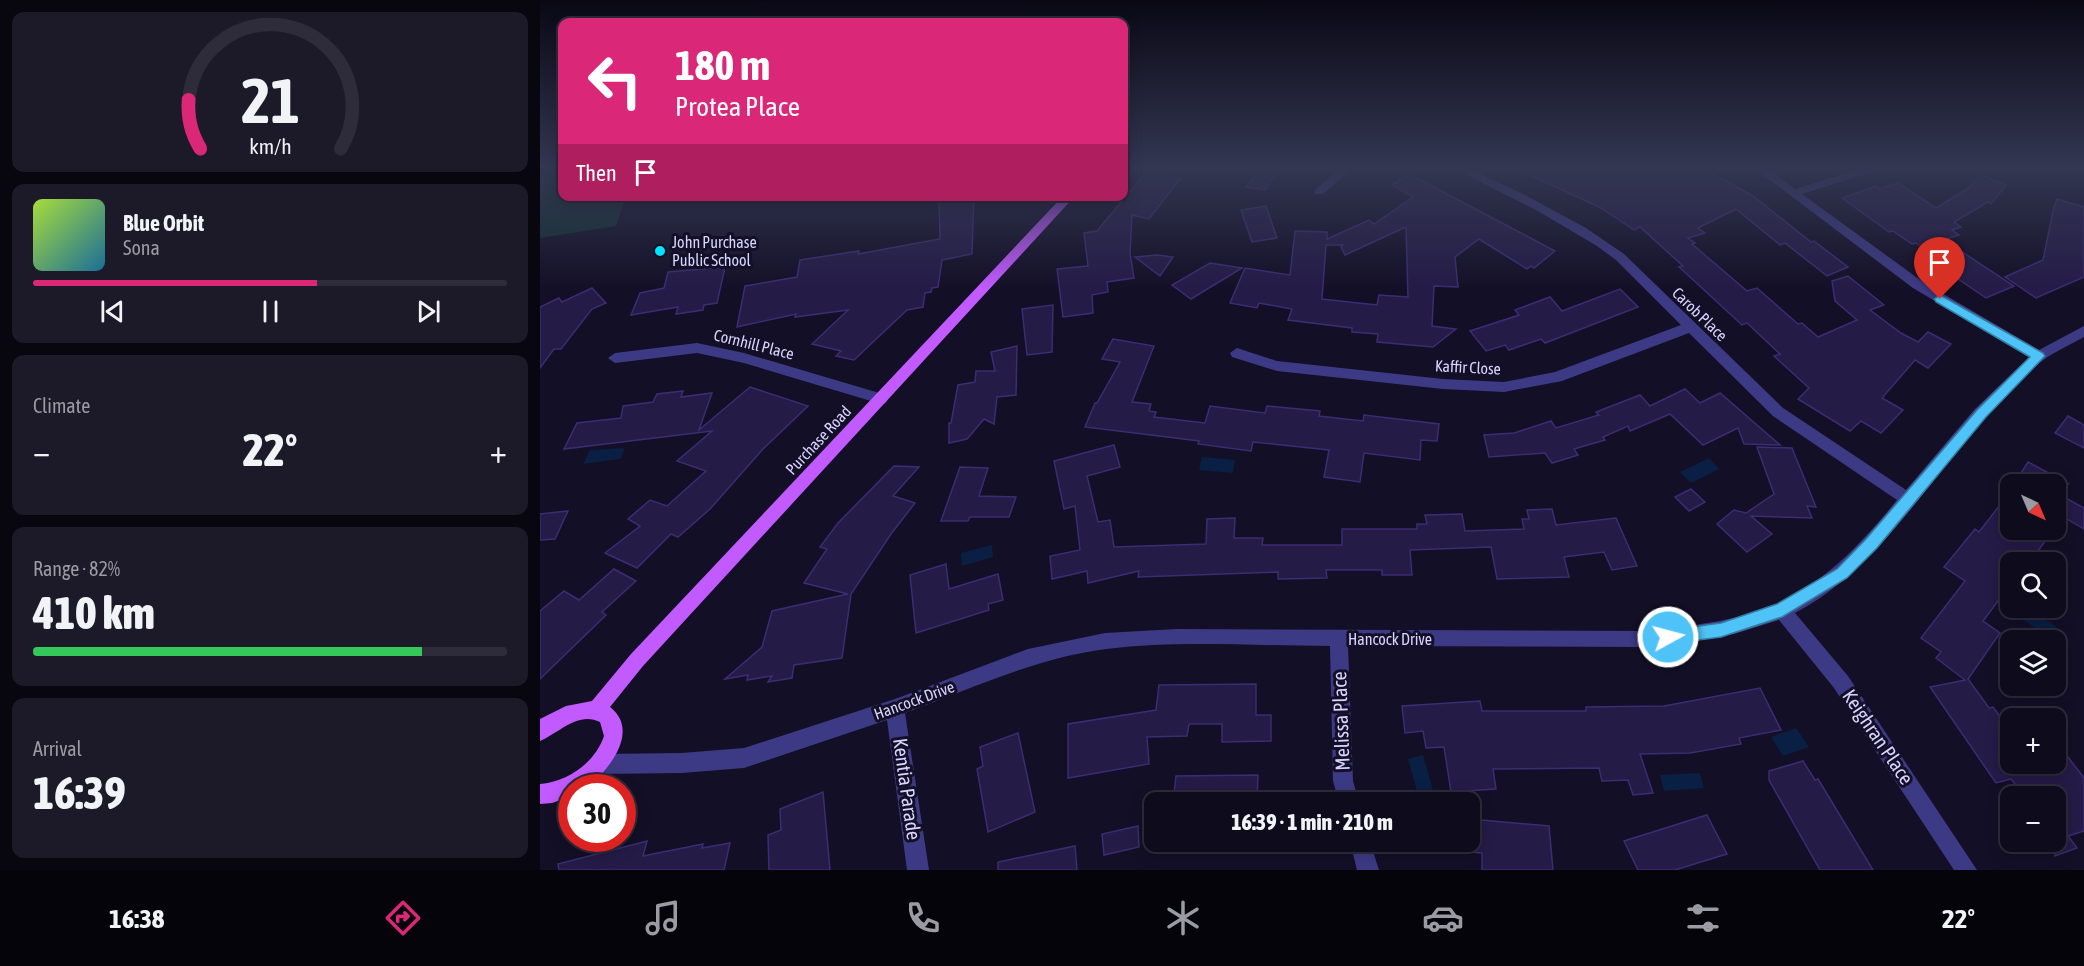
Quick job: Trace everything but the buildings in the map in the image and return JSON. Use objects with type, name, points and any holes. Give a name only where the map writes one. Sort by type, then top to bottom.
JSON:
[{"type":"main road","name":"Purchase Road","points":[[596,710],[637,660],[1058,209]]},
{"type":"main road","points":[[540,731],[557,719],[571,713],[596,710],[606,715],[612,724],[613,736],[599,764],[573,785],[559,792],[540,794]]},
{"type":"street","name":"Carob Place","points":[[1543,209],[1593,237],[1620,257],[1778,412],[1908,499]]},
{"type":"street","points":[[1818,209],[1918,285],[2039,356]]},
{"type":"street","name":"Kaffir Close","points":[[1237,353],[1277,366],[1443,384],[1504,387],[1557,377],[1689,327]]},
{"type":"street","name":"Hancock Drive","points":[[599,764],[682,764],[744,758],[895,708],[1028,658],[1105,641],[1177,638],[1650,639],[1721,630],[1782,610],[1842,573],[1871,544],[1981,414],[2026,366],[2039,356],[2084,331]]},
{"type":"street","name":"Cornhill Place","points":[[615,358],[697,348],[744,357],[881,399]]},
{"type":"street","name":"Keighran Place","points":[[1782,610],[1841,682],[1966,870]]},
{"type":"street","name":"Melissa Place","points":[[1339,639],[1343,781],[1346,792]]},
{"type":"street","name":"Kentia Parade","points":[[895,708],[918,870]]},
{"type":"street","points":[[1363,852],[1368,870]]},
{"type":"green space","points":[[540,209],[622,209],[616,226],[540,238]]},
{"type":"water","points":[[625,448],[620,459],[583,464],[590,450]]},
{"type":"water","points":[[1202,457],[1235,460],[1233,473],[1199,470]]},
{"type":"water","points":[[1709,458],[1719,469],[1691,483],[1680,472]]},
{"type":"water","points":[[992,545],[993,557],[962,566],[961,553]]},
{"type":"water","points":[[2021,618],[2041,618],[2056,627],[2054,630],[2038,630]]},
{"type":"water","points":[[1796,728],[1809,747],[1783,756],[1771,737]]},
{"type":"water","points":[[1423,755],[1433,792],[1417,792],[1408,759]]},
{"type":"water","points":[[1700,773],[1704,788],[1664,791],[1660,775]]},
{"type":"place","name":"John Purchase Public School","points":[[660,251]]},
{"type":"route","points":[[1668,637],[1721,630],[1782,610],[1842,573],[1871,544],[1981,414],[2026,366],[2039,356],[1940,299]]}]
